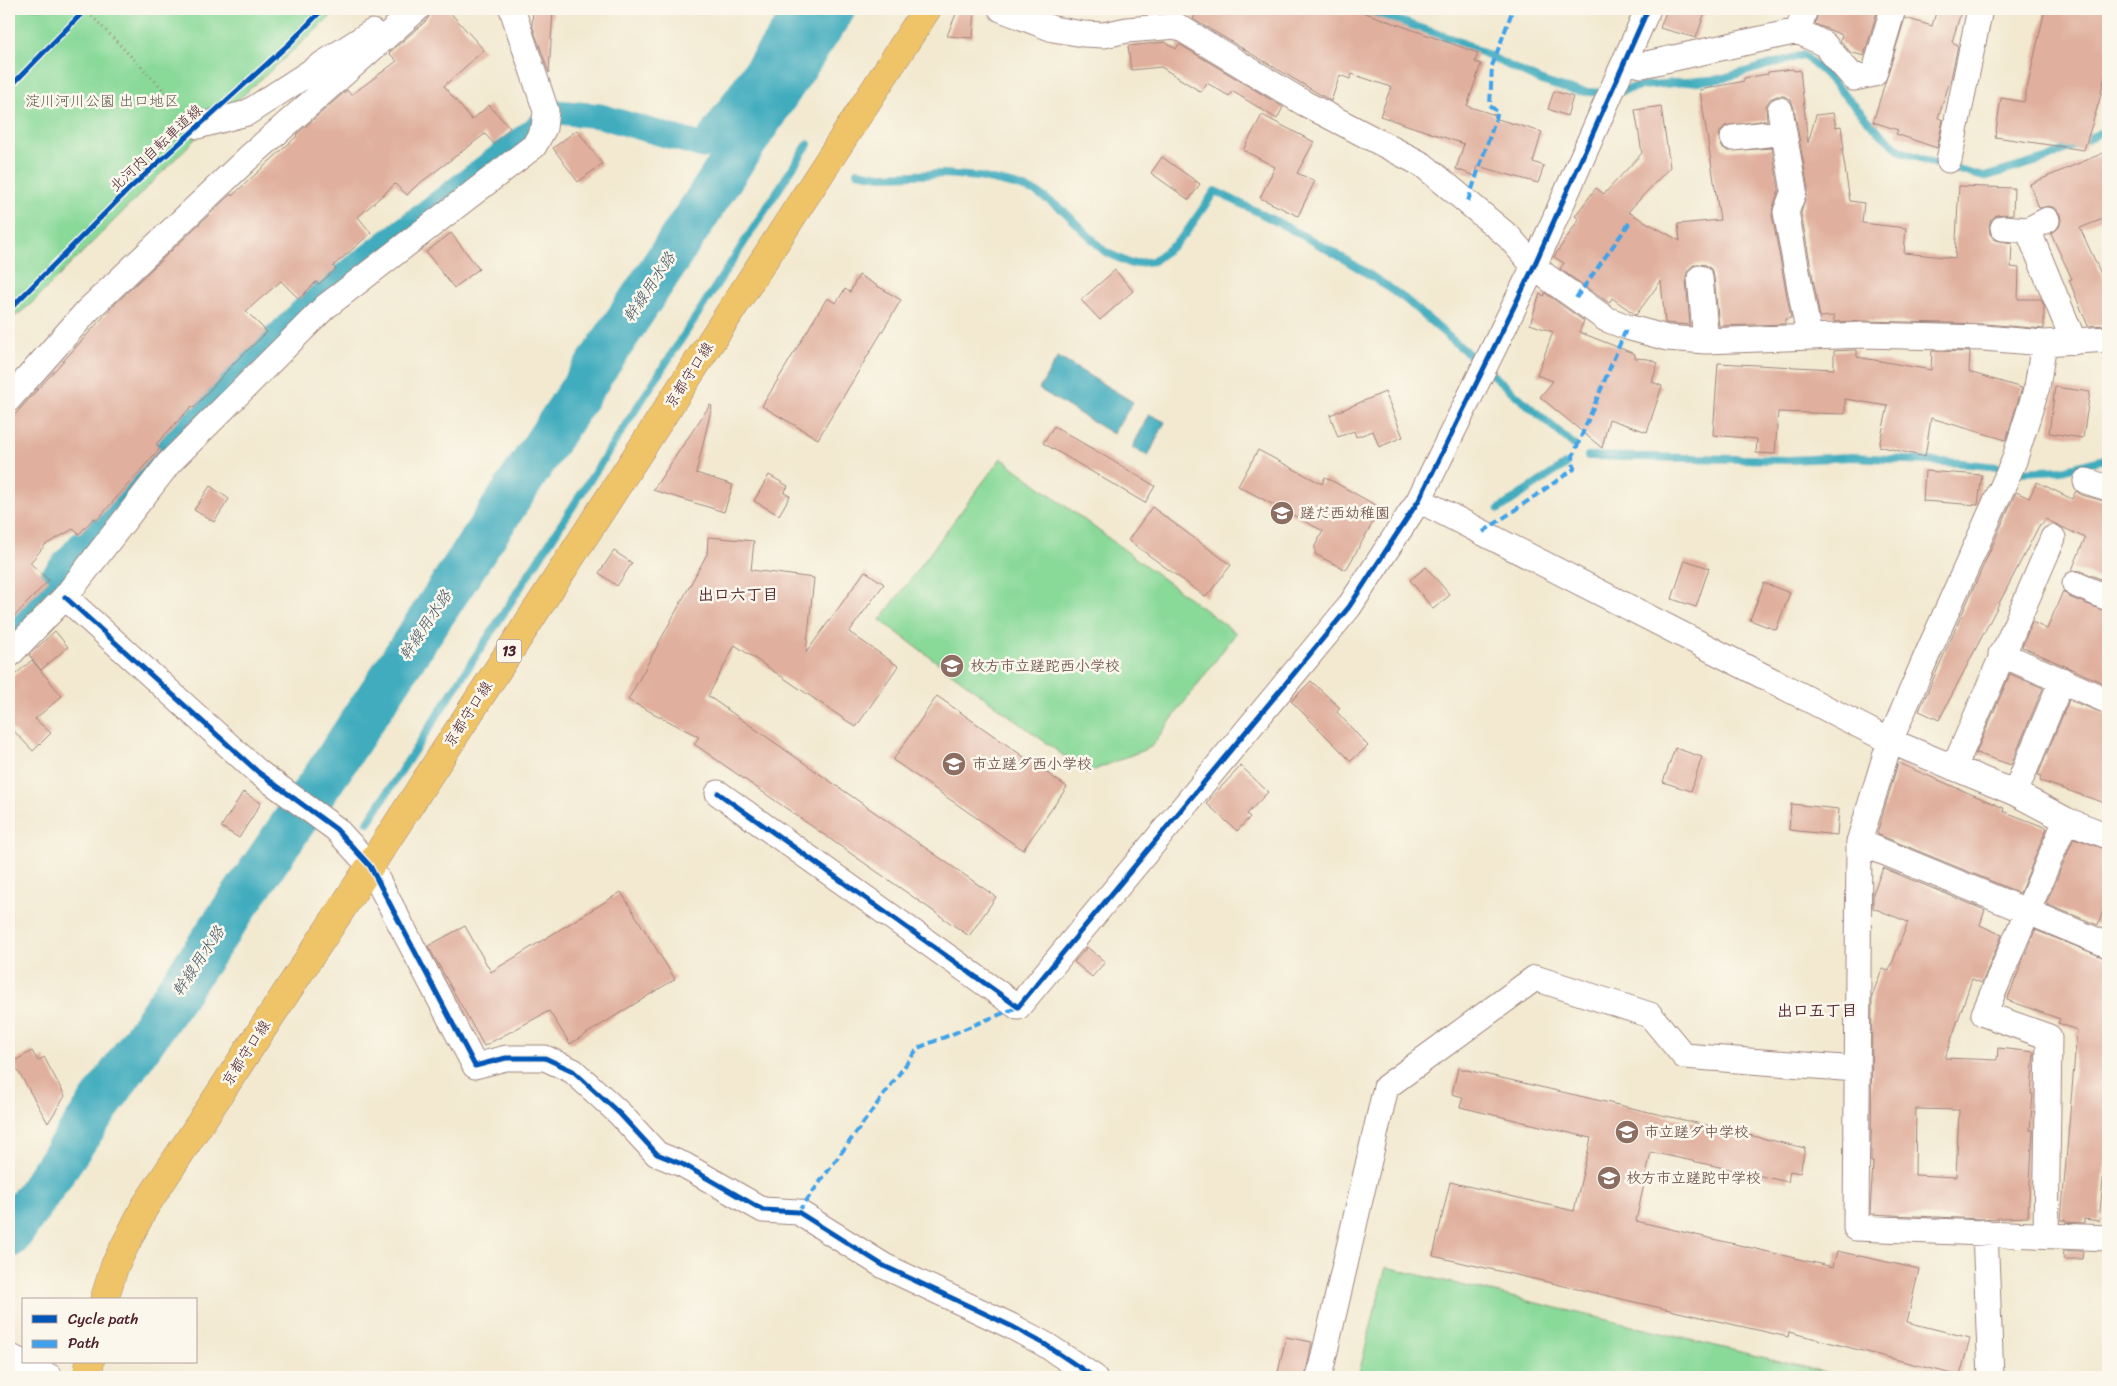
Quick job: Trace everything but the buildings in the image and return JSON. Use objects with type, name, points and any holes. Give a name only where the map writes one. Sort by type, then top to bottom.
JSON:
[{"type":"main road","name":"京都守口線","points":[[105,1298],[115,1265],[144,1208],[370,866],[927,9]]},
{"type":"main road","points":[[88,1377],[90,1364]]},
{"type":"street","points":[[9,656],[65,597],[169,463],[325,307],[534,146],[545,120],[512,9]]},
{"type":"street","points":[[1001,9],[1053,29],[1083,34],[1104,35],[1127,30],[1177,26],[1304,103],[1423,165],[1509,237],[1534,266],[1547,277],[1606,319],[1667,338],[1706,341],[1864,335],[1984,338],[2044,343],[2108,339]]},
{"type":"street","points":[[718,793],[1018,1007],[1349,607],[1420,500],[1534,266],[1648,9]]},
{"type":"street","points":[[1616,82],[1642,65],[1801,20],[1854,78],[1874,74],[1893,9]]},
{"type":"street","points":[[1949,160],[1980,9]]},
{"type":"street","points":[[198,126],[247,113],[386,23],[415,11]]},
{"type":"street","points":[[9,399],[87,311],[248,158],[415,11]]},
{"type":"street","points":[[1733,138],[1782,121],[1794,192],[1786,212],[1809,336]]},
{"type":"street","points":[[2003,228],[2038,225],[2074,342]]},
{"type":"street","points":[[1700,278],[1706,341]]},
{"type":"street","points":[[2044,343],[2037,388],[2014,461],[1890,742],[1859,842],[1856,1228],[2108,1238]]},
{"type":"street","points":[[1420,500],[1890,742],[2015,793],[2066,820],[2108,836]]},
{"type":"street","points":[[1954,768],[2053,538]]},
{"type":"street","points":[[2075,584],[2108,598]]},
{"type":"street","points":[[65,597],[258,772],[336,829],[370,866],[475,1066],[506,1058],[545,1058],[574,1071],[620,1114],[657,1154],[684,1165],[763,1210],[798,1212],[884,1266],[1011,1326],[1046,1345],[1094,1377]]},
{"type":"street","points":[[2002,654],[2108,701]]},
{"type":"street","points":[[2015,793],[2062,680]]},
{"type":"street","points":[[2046,1235],[2049,1037],[1984,1014],[2066,820]]},
{"type":"street","points":[[1859,842],[2108,945]]},
{"type":"street","points":[[1319,1377],[1386,1087],[1535,978],[1650,1015],[1684,1056],[1856,1068]]},
{"type":"street","points":[[1985,1232],[1991,1377]]},
{"type":"street","points":[[9,1356],[22,1363]]},
{"type":"street","points":[[25,1364],[50,1377]]},
{"type":"path","points":[[78,16],[85,9],[198,126]]},
{"type":"green space","name":"淀川河川公園 出口地区","points":[[9,9],[339,9],[201,133],[31,304],[9,321]]},
{"type":"green space","points":[[1001,458],[1236,633],[1151,747],[1087,773],[880,620]]},
{"type":"green space","points":[[1386,1267],[1837,1375],[1837,1377],[1358,1377]]},
{"type":"water","points":[[1058,357],[1133,402],[1113,434],[1039,389]]},
{"type":"water","points":[[1149,414],[1165,422],[1148,456],[1132,448]]},
{"type":"waterway","points":[[9,627],[160,452],[318,295],[557,112],[600,116],[703,146],[797,9]]},
{"type":"waterway","name":"幹線用水路","points":[[9,1236],[335,762],[833,9]]},
{"type":"waterway","points":[[1364,9],[1455,40],[1547,83],[1566,89],[1606,92]]},
{"type":"waterway","points":[[1617,92],[1641,86],[1720,79],[1803,55],[1823,72],[1881,134],[1901,151],[1939,165],[1984,177],[2048,158],[2108,129]]},
{"type":"waterway","points":[[368,822],[808,144]]},
{"type":"waterway","points":[[857,172],[881,176],[944,174],[979,177],[1036,192],[1063,210],[1104,251],[1131,264],[1153,261],[1174,245],[1185,234],[1215,191],[1313,241],[1383,283],[1405,299],[1574,445]]},
{"type":"waterway","points":[[1588,456],[1788,460],[1852,457],[1962,463],[1997,467]]},
{"type":"waterway","points":[[2018,472],[2062,470],[2108,458]]},
{"type":"waterway","points":[[1499,509],[1565,465]]},
{"type":"marked path","points":[[1468,201],[1498,112],[1490,106],[1492,66],[1513,9]]},
{"type":"marked path","points":[[1576,298],[1630,222]]},
{"type":"marked path","points":[[1483,532],[1574,469],[1573,456],[1627,327]]},
{"type":"marked path","points":[[798,1212],[918,1048],[1018,1007]]},
{"type":"cycle path","points":[[9,88],[86,9]]},
{"type":"cycle path","name":"北河内自転車道線","points":[[9,310],[128,190],[290,43],[323,9]]},
{"type":"cycle path","points":[[718,793],[1018,1007],[1349,607],[1419,500],[1534,266],[1648,9]]},
{"type":"cycle path","points":[[65,597],[258,772],[336,829],[370,866],[475,1066],[506,1058],[545,1058],[573,1071],[620,1114],[657,1154],[684,1165],[763,1210],[798,1212],[884,1266],[1011,1326],[1046,1345],[1094,1377]]},
{"type":"place","name":"蹉だ西幼稚園","points":[[1282,513]]},
{"type":"place","name":"枚方市立蹉跎西小学校","points":[[952,666]]},
{"type":"place","name":"市立蹉ダ西小学校","points":[[954,764]]},
{"type":"place","name":"市立蹉ダ中学校","points":[[1627,1132]]},
{"type":"place","name":"枚方市立蹉跎中学校","points":[[1609,1178]]},
{"type":"district","name":"出口六丁目","points":[[738,594]]},
{"type":"district","name":"出口五丁目","points":[[1817,1010]]}]
